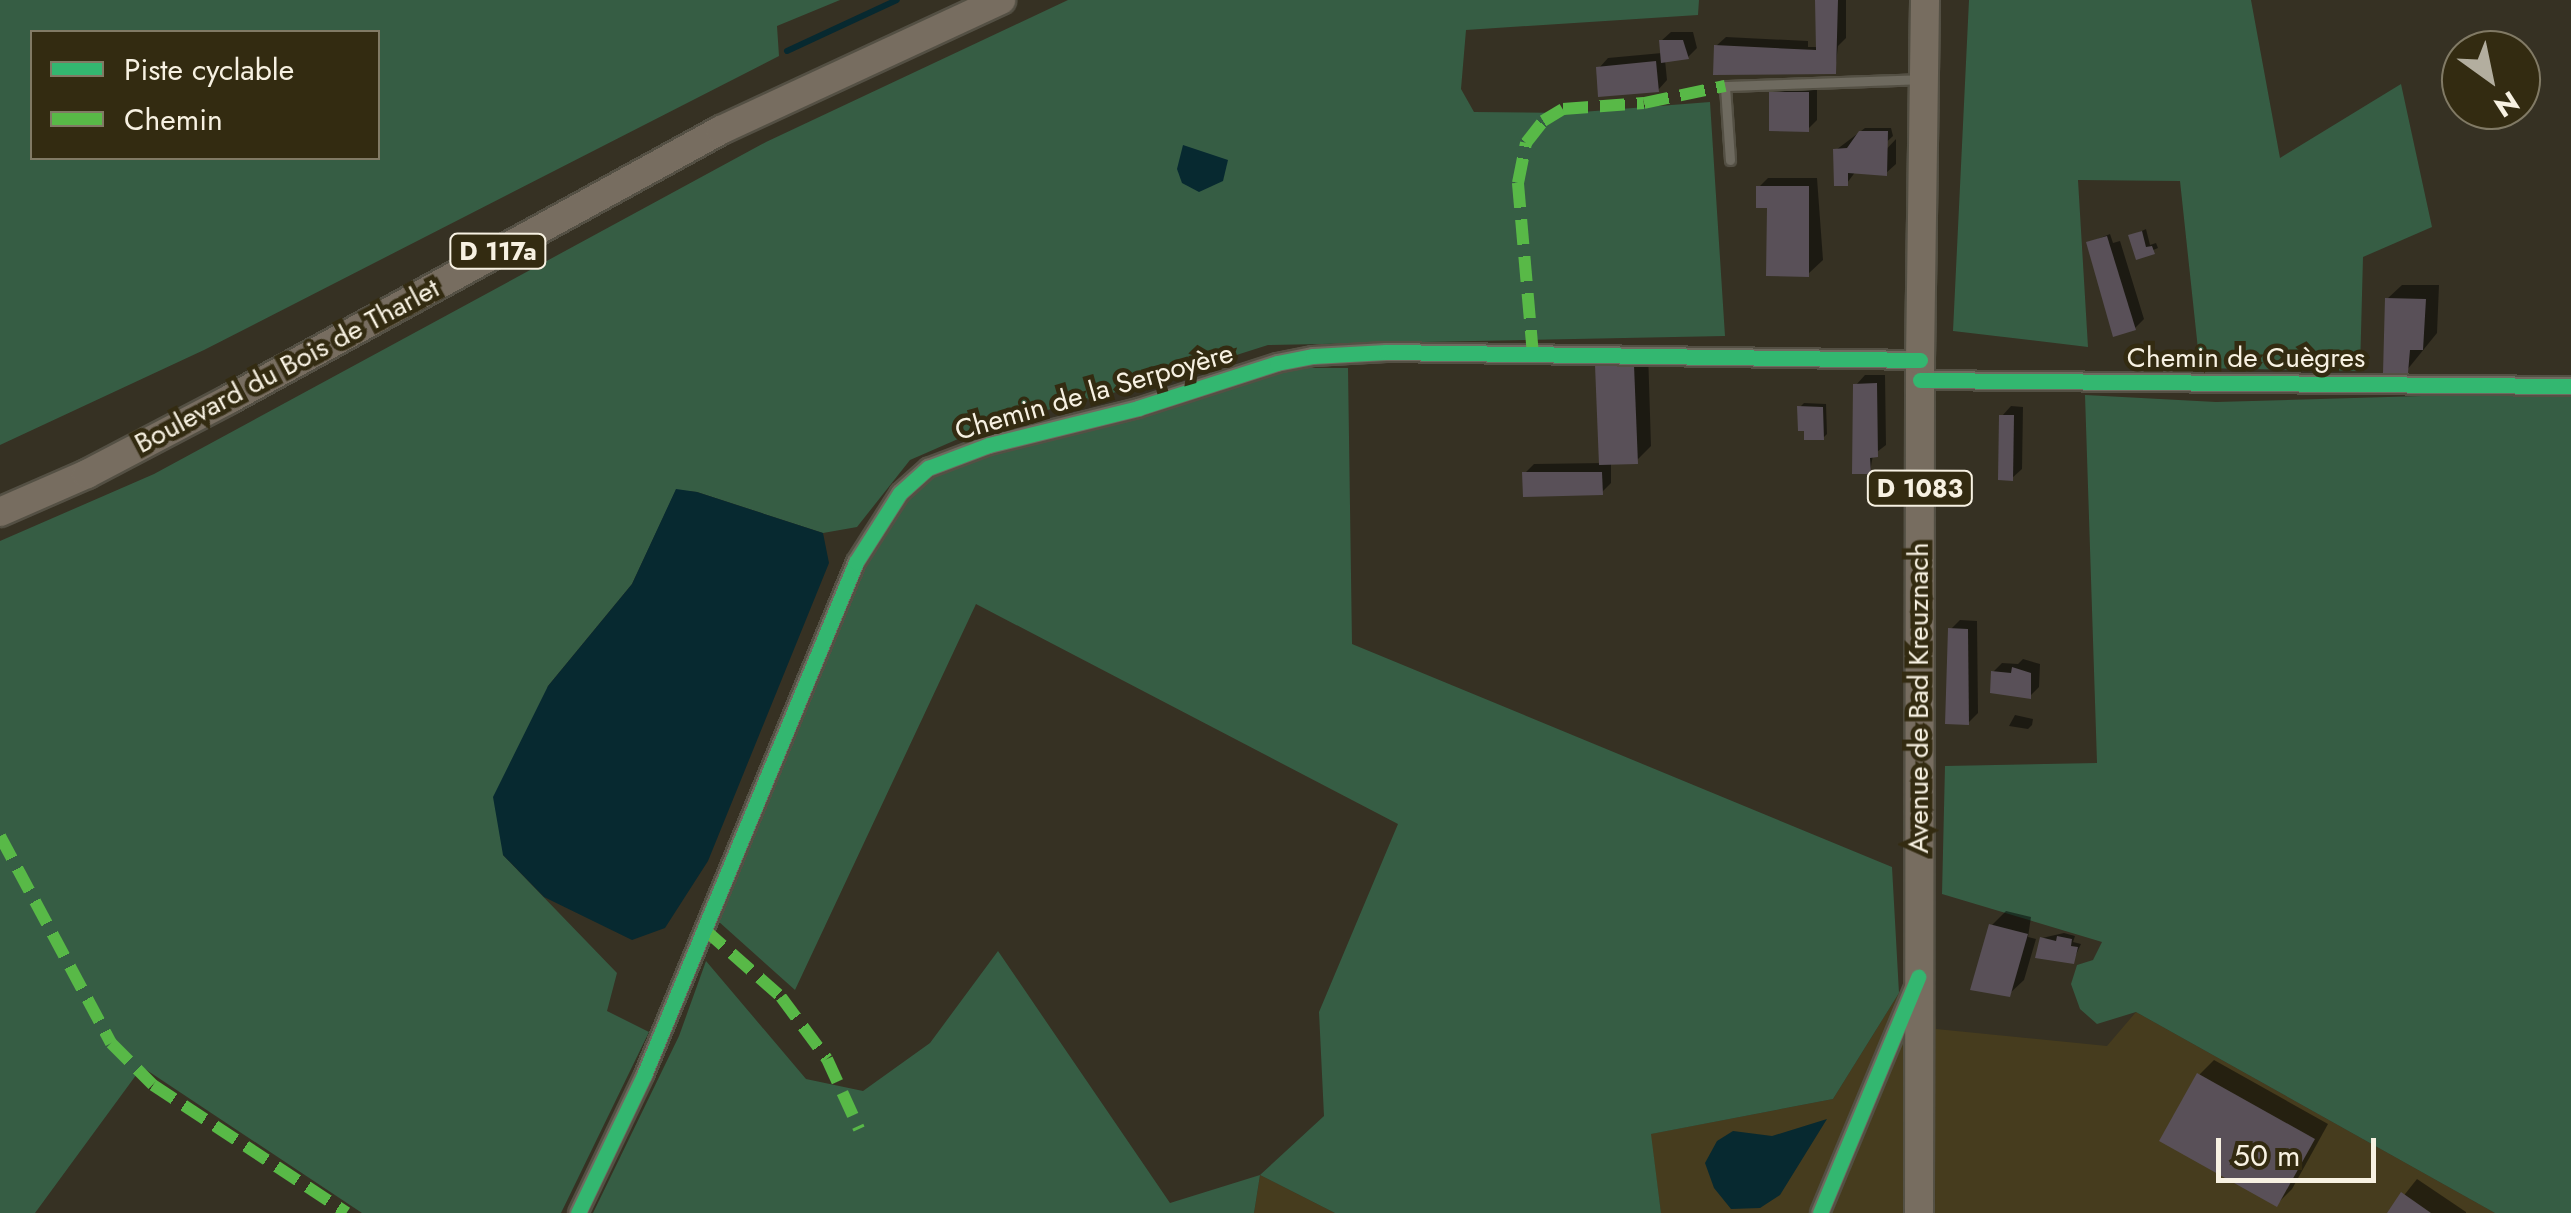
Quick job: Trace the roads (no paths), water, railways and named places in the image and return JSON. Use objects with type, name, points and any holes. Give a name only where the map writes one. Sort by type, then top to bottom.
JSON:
[{"type":"main road","name":"Boulevard du Bois de Tharlet","points":[[0,512],[87,474],[228,400],[721,130],[1001,0]]},
{"type":"main road","name":"Avenue de Bad Kreuznach","points":[[1918,977],[1925,0]]},
{"type":"main road","name":"D 1083","points":[[1918,977],[1919,1213]]},
{"type":"street","name":"Chemin de la Serpoyère","points":[[578,1213],[644,1075],[856,562],[900,493],[928,468],[989,445],[1138,408],[1277,363],[1313,356],[1386,352],[1920,370]]},
{"type":"street","name":"Chemin de Cuègres","points":[[1920,370],[2571,386]]},
{"type":"street","points":[[1820,1213],[1918,977]]},
{"type":"lane","points":[[1730,160],[1725,86],[1924,79]]},
{"type":"water","points":[[1183,145],[1228,160],[1223,181],[1199,192],[1182,183],[1177,169]]},
{"type":"water","points":[[676,489],[697,492],[823,533],[829,563],[708,861],[665,928],[632,940],[544,897],[503,855],[493,797],[548,686],[632,584]]},
{"type":"water","points":[[1827,1119],[1780,1195],[1760,1208],[1731,1209],[1714,1188],[1705,1163],[1717,1141],[1733,1131],[1772,1136]]},
{"type":"waterway","points":[[787,51],[897,0]]}]
